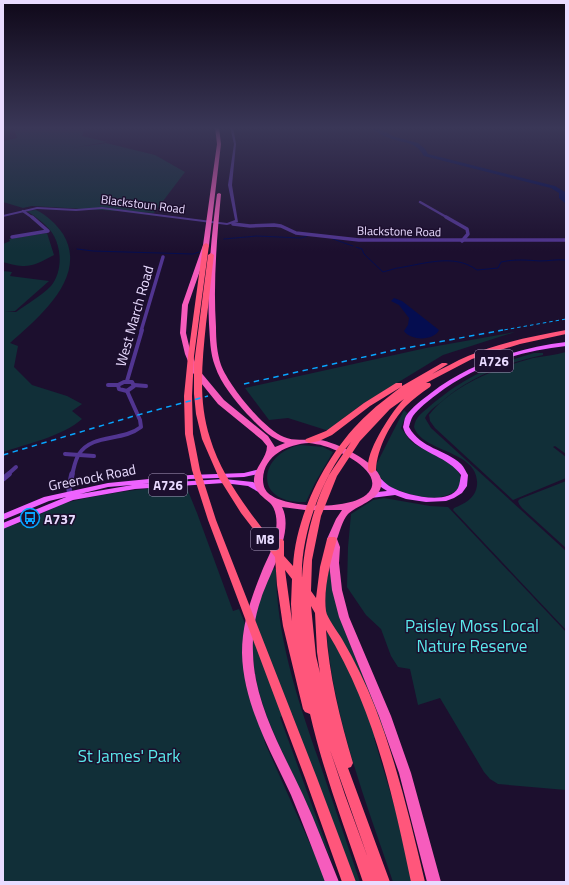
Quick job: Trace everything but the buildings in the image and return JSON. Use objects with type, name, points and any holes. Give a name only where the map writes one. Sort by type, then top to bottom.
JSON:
[{"type":"highway","points":[[217,168],[212,223],[211,310],[214,347],[218,365],[231,389],[256,418],[274,436],[295,442]]},
{"type":"highway","points":[[220,182],[221,168]]},
{"type":"highway","points":[[219,190],[206,245],[185,305],[183,333],[188,354],[196,370],[208,388],[221,402],[265,438],[271,446],[270,456]]},
{"type":"highway","name":"M8","points":[[206,245],[199,328],[198,364],[198,399],[202,426],[216,464],[234,496],[246,515],[300,584],[331,630],[358,682],[380,736],[395,785],[418,882]]},
{"type":"highway","name":"M8","points":[[211,255],[188,408],[189,434],[196,470],[212,520],[349,882]]},
{"type":"highway","name":"M8","points":[[309,441],[329,434],[356,412],[390,390],[445,364],[500,343],[566,328]]},
{"type":"highway","points":[[379,869],[344,772],[318,686],[311,656],[306,620],[305,577],[307,556],[314,524],[324,494],[336,470],[356,440],[376,418],[403,395],[422,382],[458,363],[498,348],[566,332]]},
{"type":"highway","points":[[371,495],[375,488],[373,459],[390,422],[400,408],[422,388],[458,363]]},
{"type":"highway","name":"M8","points":[[328,765],[300,653],[297,627],[295,583],[305,524],[313,499],[324,475],[342,446],[360,424],[396,393],[420,377],[445,364]]},
{"type":"highway","name":"A726","points":[[260,470],[270,456],[284,446],[295,442],[309,441],[328,444],[365,463],[374,474]]},
{"type":"highway","points":[[260,470],[258,481],[262,492]]},
{"type":"highway","name":"A726","points":[[262,492],[273,501],[296,506],[336,507],[356,504],[371,495]]},
{"type":"highway","points":[[273,501],[280,509],[281,518],[279,541],[250,619],[247,642],[249,669],[256,699],[270,741],[297,796],[332,882]]},
{"type":"highway","points":[[356,504],[345,512],[340,519],[324,566],[320,599],[322,659],[335,722],[383,882]]},
{"type":"highway","points":[[332,539],[335,547],[335,575],[340,603],[350,633],[388,722],[403,766],[434,882]]},
{"type":"highway","name":"M8","points":[[279,541],[282,595],[292,647],[309,710],[370,882]]},
{"type":"main road","name":"A726","points":[[374,474],[385,487],[398,493],[425,500],[441,500],[458,492],[464,484],[464,477],[459,467],[450,460],[420,444],[408,433],[406,422],[412,412],[450,384],[481,367],[546,346],[566,344]]},
{"type":"main road","name":"Greenock Road","points":[[3,526],[70,496],[136,481],[214,476],[244,476],[260,470]]},
{"type":"main road","name":"Greenock Road","points":[[3,518],[48,499],[135,487],[224,481],[250,484],[262,492]]},
{"type":"main road","name":"A726","points":[[371,495],[398,493]]},
{"type":"street","points":[[232,168],[230,185],[237,221],[233,224]]},
{"type":"street","points":[[420,202],[467,229],[468,234],[462,241]]},
{"type":"street","name":"Blackstoun Road","points":[[3,216],[43,208],[68,210],[102,208],[233,224]]},
{"type":"street","points":[[12,237],[48,231],[23,211]]},
{"type":"street","name":"Blackstone Road","points":[[233,224],[250,226],[274,225],[281,226],[296,233],[351,239],[462,241],[566,240]]},
{"type":"street","name":"West March Road","points":[[127,381],[163,257]]},
{"type":"street","points":[[108,385],[118,385],[127,381],[134,385],[146,386]]},
{"type":"street","points":[[118,385],[119,389],[127,391],[133,388],[134,385]]},
{"type":"street","points":[[70,496],[78,455],[88,444],[94,441],[132,435],[141,427],[140,420],[127,391]]},
{"type":"street","points":[[65,454],[94,456]]},
{"type":"street","points":[[3,480],[16,467]]},
{"type":"green space","points":[[3,168],[178,168],[185,172],[154,213],[32,206],[23,208],[3,202]]},
{"type":"green space","points":[[36,210],[51,220],[63,234],[69,250],[70,266],[65,281],[57,295],[46,309],[10,343],[18,346],[14,367],[32,385],[67,396],[82,404],[72,411],[82,419],[55,435],[3,452],[3,271],[12,272],[10,276],[49,281],[15,311],[5,311],[16,312],[51,286],[55,281],[60,262],[57,242],[52,232],[46,225],[27,211]]},
{"type":"green space","points":[[47,233],[54,255],[29,266],[18,266],[3,262],[3,244],[10,241],[9,239]]},
{"type":"green space","points":[[515,332],[443,355],[361,405],[329,431],[288,418],[269,420],[245,388],[426,348]]},
{"type":"green space","points":[[566,352],[566,454],[555,446],[553,447],[566,457],[566,478],[513,500],[435,428],[430,421],[429,415],[450,395],[476,379],[491,372],[533,358]]},
{"type":"green space","points":[[534,353],[543,353],[543,355],[515,362],[475,378],[431,410],[425,418],[431,428],[566,551],[566,630],[453,510],[469,500],[476,490],[477,485],[475,474],[470,465],[419,436],[414,427],[416,420],[422,413],[455,387],[492,367]]},
{"type":"green space","points":[[404,410],[408,414],[401,428],[410,440],[452,464],[457,470],[461,477],[461,486],[453,493],[434,498],[423,497],[402,492],[383,484],[377,473],[376,465]]},
{"type":"green space","points":[[301,445],[323,447],[333,452],[306,502],[288,500],[276,495],[269,487],[267,477],[270,467],[277,457],[287,450]]},
{"type":"green space","points":[[566,481],[566,548],[522,508],[518,501]]},
{"type":"green space","name":"St James' Park","points":[[186,486],[233,611],[239,609],[246,626],[253,695],[265,743],[327,882],[3,882],[3,528],[23,522],[54,508],[54,506],[86,498],[152,488]]},
{"type":"green space","name":"Paisley Moss Local Nature Reserve","points":[[384,498],[430,506],[448,507],[566,632],[566,790],[498,784],[490,779],[484,772],[440,698],[418,705],[410,669],[398,667],[391,656],[381,629],[366,615],[347,587],[351,514],[373,500]]},
{"type":"green space","points":[[273,568],[276,569],[280,618],[295,689],[360,882],[355,882],[292,714],[280,717],[334,866],[276,739],[261,700],[253,660],[255,617]]},
{"type":"green space","points":[[329,570],[331,571],[343,627],[387,733],[374,738],[395,808],[412,882],[393,882],[350,754],[334,688],[329,654],[325,601],[327,576]]},
{"type":"shaded area","points":[[394,298],[402,301],[439,330],[436,334],[428,338],[417,338],[407,334],[404,331],[408,325],[409,318],[399,305],[391,301]]},
{"type":"waterway","points":[[479,168],[553,187],[562,192],[562,198],[566,202]]},
{"type":"waterway","points":[[224,239],[257,236],[301,238],[307,236]]},
{"type":"waterway","points":[[333,239],[353,246]]},
{"type":"waterway","points":[[356,247],[362,249],[364,254],[383,272],[397,268]]},
{"type":"waterway","points":[[77,249],[93,251],[193,254],[199,252]]},
{"type":"waterway","points":[[398,268],[428,262],[449,261],[459,262],[477,270],[498,268],[501,262],[511,260],[566,260]]},
{"type":"railway","points":[[498,331],[566,319]]},
{"type":"railway","points":[[244,384],[395,350],[503,330]]},
{"type":"railway","points":[[3,455],[134,416],[208,396]]},
{"type":"place","name":"A737","points":[[30,518]]}]
